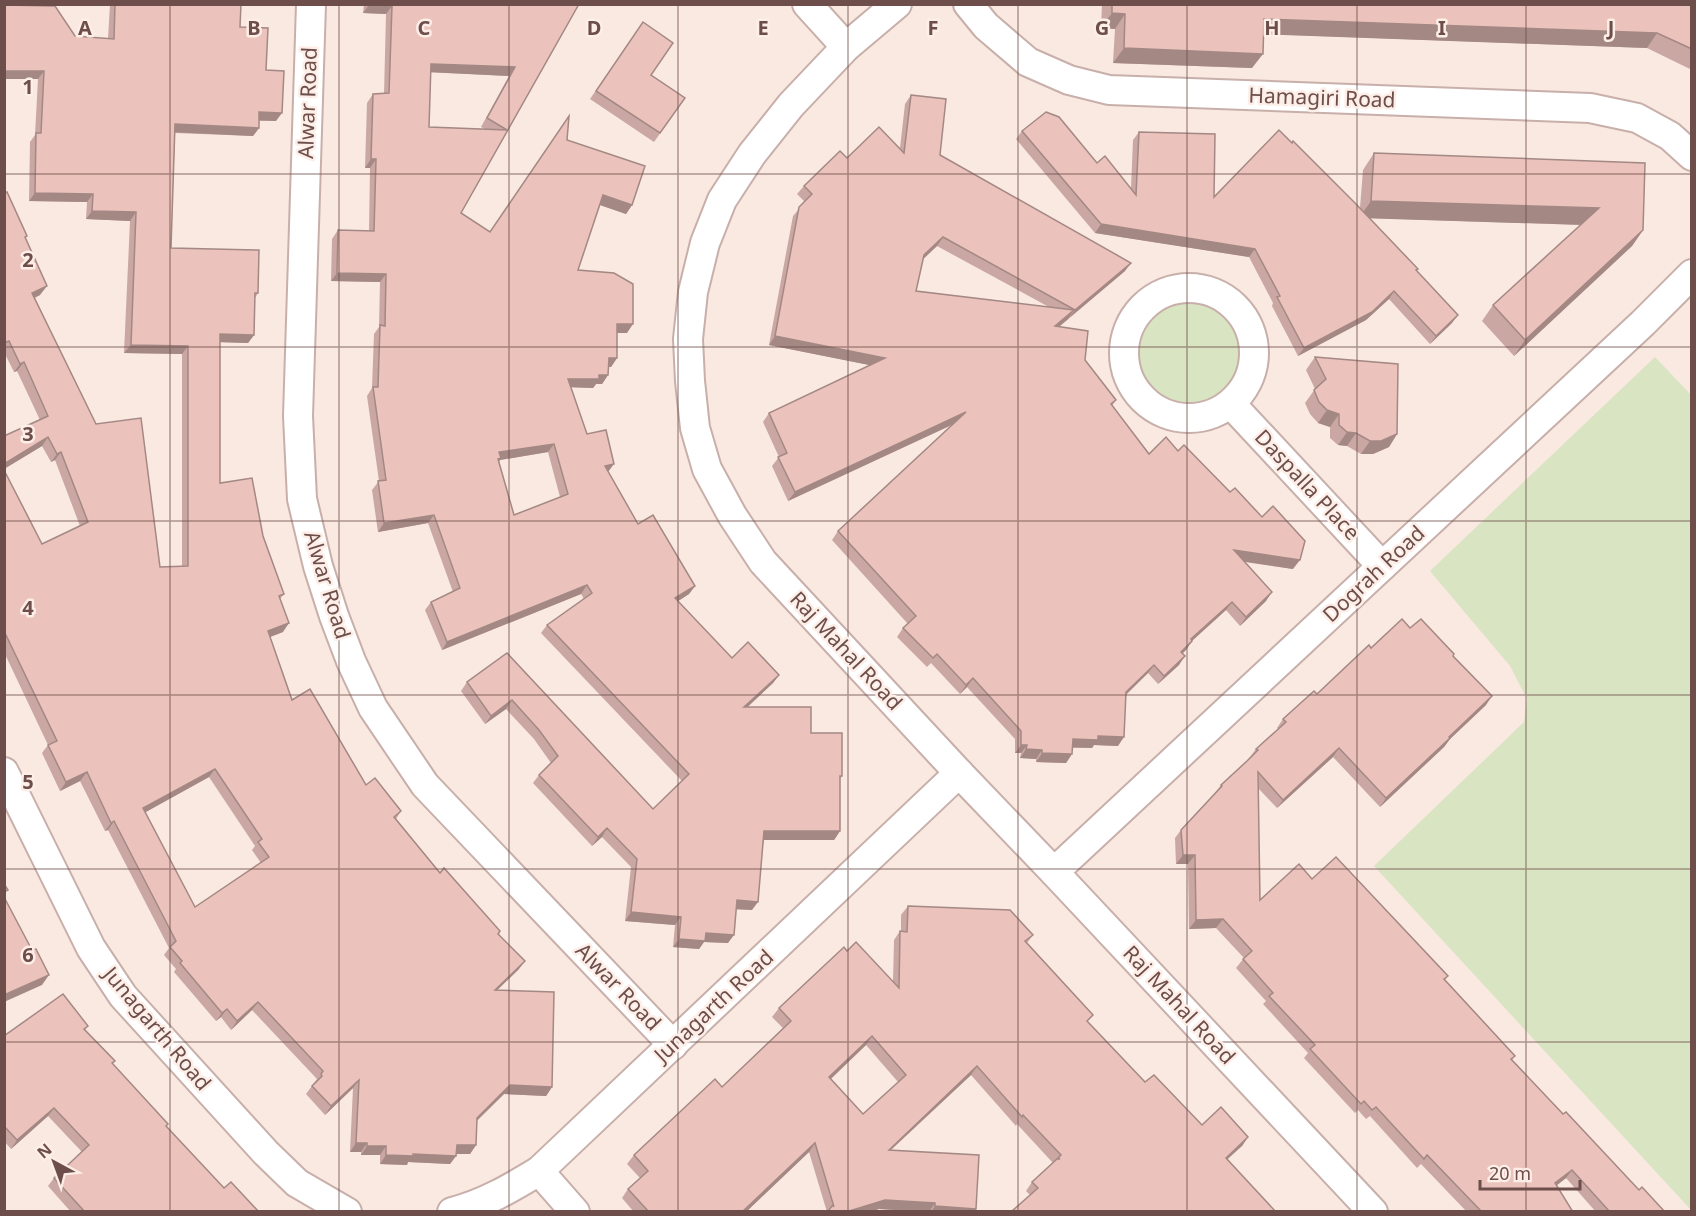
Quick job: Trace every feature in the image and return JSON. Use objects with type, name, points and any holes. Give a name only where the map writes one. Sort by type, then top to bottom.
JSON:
[{"type":"street","name":"Alwar Road","points":[[311,4],[298,416],[302,499],[318,566],[334,616],[373,708],[425,785],[673,1045]]},
{"type":"street","points":[[807,4],[846,47]]},
{"type":"street","name":"Raj Mahal Road","points":[[897,4],[846,47],[791,105],[752,154],[722,200],[705,243],[693,292],[688,339],[695,428],[707,469],[732,515],[763,562],[1373,1212]]},
{"type":"street","name":"Hamagiri Road","points":[[968,4],[986,26],[1028,62],[1069,80],[1109,90],[1590,108],[1637,118],[1670,136],[1692,156]]},
{"type":"street","name":"Dograh Road","points":[[1054,872],[1643,323],[1692,274]]},
{"type":"street","points":[[1185,288],[1201,289],[1216,294],[1231,303],[1242,314],[1252,336],[1254,361],[1250,377],[1231,404],[1218,412],[1202,417],[1186,418],[1170,416],[1155,409],[1142,399],[1132,386],[1126,370],[1124,354],[1126,338],[1141,309],[1168,292],[1185,288]]},
{"type":"street","name":"Daspalla Place","points":[[1231,404],[1382,566]]},
{"type":"street","name":"Junagarth Road","points":[[4,772],[90,948],[123,996],[266,1153],[297,1183],[347,1212]]},
{"type":"street","name":"Junagarth Road","points":[[452,1212],[504,1193],[539,1172],[959,773]]},
{"type":"street","points":[[539,1172],[575,1212]]},
{"type":"green space","points":[[1188,297],[1209,301],[1227,313],[1239,331],[1243,352],[1239,373],[1227,391],[1209,403],[1188,407],[1167,403],[1149,391],[1137,373],[1133,352],[1137,331],[1149,313],[1167,301]]},
{"type":"green space","points":[[1655,357],[1692,396],[1691,1210],[1374,866],[1524,722],[1527,699],[1510,666],[1430,571]]},
{"type":"building","points":[[115,4],[241,4],[240,27],[268,28],[266,70],[284,71],[282,113],[259,112],[259,128],[175,124],[171,248],[259,250],[254,335],[220,334],[220,483],[252,478],[263,536],[284,594],[279,596],[289,623],[268,631],[292,700],[310,689],[366,785],[375,778],[401,811],[394,817],[440,873],[444,868],[500,931],[498,934],[525,961],[495,990],[554,992],[552,1087],[510,1085],[477,1118],[476,1145],[457,1145],[456,1156],[386,1155],[386,1146],[367,1146],[367,1143],[356,1143],[359,1080],[331,1106],[312,1086],[322,1076],[323,1071],[258,1002],[237,1021],[227,1009],[222,1013],[180,963],[182,961],[170,947],[176,941],[114,821],[111,823],[87,772],[66,782],[48,745],[57,741],[4,631],[4,470],[42,544],[88,522],[61,452],[57,454],[48,437],[4,464],[4,436],[48,416],[24,362],[20,364],[9,341],[4,343],[4,193],[7,192],[47,286],[32,293],[96,424],[141,418],[160,567],[188,566],[188,346],[131,345],[136,212],[92,211],[93,194],[35,193],[36,133],[41,133],[44,71],[4,71],[4,5],[55,6],[75,36],[114,39]],"holes":[[[215,769],[262,839],[258,842],[269,857],[195,907],[143,808]]]},
{"type":"building","points":[[369,4],[579,4],[461,213],[490,232],[569,116],[567,140],[645,166],[632,205],[603,195],[578,270],[614,273],[633,284],[633,324],[617,324],[617,358],[609,358],[608,375],[599,375],[599,379],[568,379],[587,434],[606,430],[614,464],[605,466],[638,524],[653,515],[695,586],[675,598],[732,658],[748,642],[779,675],[744,707],[811,707],[811,733],[842,733],[840,831],[764,831],[758,902],[737,900],[734,935],[706,933],[705,941],[679,939],[681,917],[631,912],[637,859],[607,828],[598,837],[539,775],[558,756],[539,730],[512,700],[491,716],[467,682],[507,653],[653,809],[689,774],[547,625],[592,593],[587,585],[447,642],[431,602],[460,588],[434,515],[384,523],[378,481],[386,480],[373,387],[378,387],[380,325],[385,326],[386,274],[337,273],[338,230],[374,231],[376,159],[371,159],[373,94],[389,93],[392,6]],"holes":[[[431,64],[515,67],[487,118],[507,130],[429,127]],[[554,444],[568,494],[514,515],[498,459],[501,458],[499,452]]]},
{"type":"building","points":[[1112,4],[1692,4],[1692,49],[1657,33],[1264,19],[1263,54],[1124,48],[1125,14],[1112,13]]},
{"type":"building","points":[[643,22],[673,43],[651,75],[685,98],[660,133],[596,91]]},
{"type":"building","points":[[911,95],[946,99],[940,155],[1131,263],[1075,310],[943,237],[924,255],[916,291],[1074,310],[1055,326],[1088,331],[1085,360],[1116,400],[1111,404],[1149,454],[1166,437],[1178,451],[1184,445],[1230,492],[1235,488],[1262,517],[1273,506],[1305,541],[1300,560],[1234,550],[1272,592],[1246,617],[1232,602],[1191,639],[1192,641],[1181,652],[1185,656],[1164,676],[1154,665],[1126,692],[1124,737],[1098,736],[1098,740],[1073,739],[1072,754],[1042,753],[1042,750],[1026,749],[1027,745],[1021,745],[1021,731],[973,678],[966,685],[937,654],[933,658],[903,628],[916,616],[838,531],[966,412],[795,492],[778,457],[787,453],[769,413],[885,358],[775,336],[799,207],[812,194],[804,186],[840,151],[847,158],[879,127],[904,153]]},
{"type":"building","points":[[1046,112],[1059,117],[1097,163],[1105,156],[1136,195],[1139,132],[1215,134],[1214,197],[1279,130],[1356,204],[1458,315],[1436,336],[1394,291],[1372,312],[1304,348],[1255,249],[1101,224],[1022,131]]},
{"type":"building","points":[[1374,153],[1645,163],[1643,230],[1525,340],[1493,305],[1599,208],[1371,201]]},
{"type":"building","points":[[1315,357],[1398,364],[1397,434],[1381,441],[1370,441],[1356,433],[1347,432],[1339,425],[1339,414],[1327,410],[1319,402],[1314,390],[1326,379]]},
{"type":"building","points":[[1402,619],[1410,628],[1421,619],[1492,696],[1386,798],[1339,748],[1283,800],[1258,772],[1260,900],[1299,864],[1312,879],[1336,857],[1448,976],[1444,979],[1515,1056],[1511,1059],[1563,1114],[1566,1112],[1639,1190],[1642,1187],[1665,1212],[1610,1212],[1572,1170],[1555,1183],[1573,1212],[1482,1212],[1427,1155],[1424,1159],[1376,1107],[1372,1110],[1364,1101],[1361,1104],[1310,1049],[1315,1045],[1269,996],[1273,993],[1243,959],[1252,951],[1223,919],[1196,920],[1195,855],[1183,855],[1181,830],[1221,785],[1258,750],[1256,749],[1286,722],[1283,719],[1314,691],[1317,694],[1369,645],[1371,648]]},
{"type":"building","points":[[4,897],[32,950],[36,949],[49,975],[4,995]]},
{"type":"building","points":[[908,906],[1010,910],[1033,935],[1025,941],[1093,1015],[1087,1021],[1145,1082],[1154,1075],[1202,1125],[1221,1107],[1248,1137],[1226,1158],[1276,1212],[1012,1211],[1038,1188],[1032,1182],[1057,1159],[1060,1159],[1058,1158],[1061,1155],[1023,1115],[1022,1117],[977,1066],[889,1150],[979,1155],[976,1209],[935,1206],[935,1203],[885,1200],[846,1212],[827,1212],[833,1205],[834,1207],[815,1143],[742,1212],[649,1212],[628,1189],[648,1171],[634,1155],[715,1079],[722,1087],[791,1021],[779,1008],[844,947],[847,951],[856,942],[899,988],[900,931],[907,932]],"holes":[[[872,1036],[906,1075],[863,1114],[829,1077]]]},
{"type":"building","points":[[63,994],[88,1026],[84,1029],[115,1061],[112,1063],[168,1124],[166,1126],[224,1188],[231,1182],[259,1212],[85,1212],[54,1178],[89,1145],[54,1108],[17,1140],[4,1126],[4,1036]]}]
